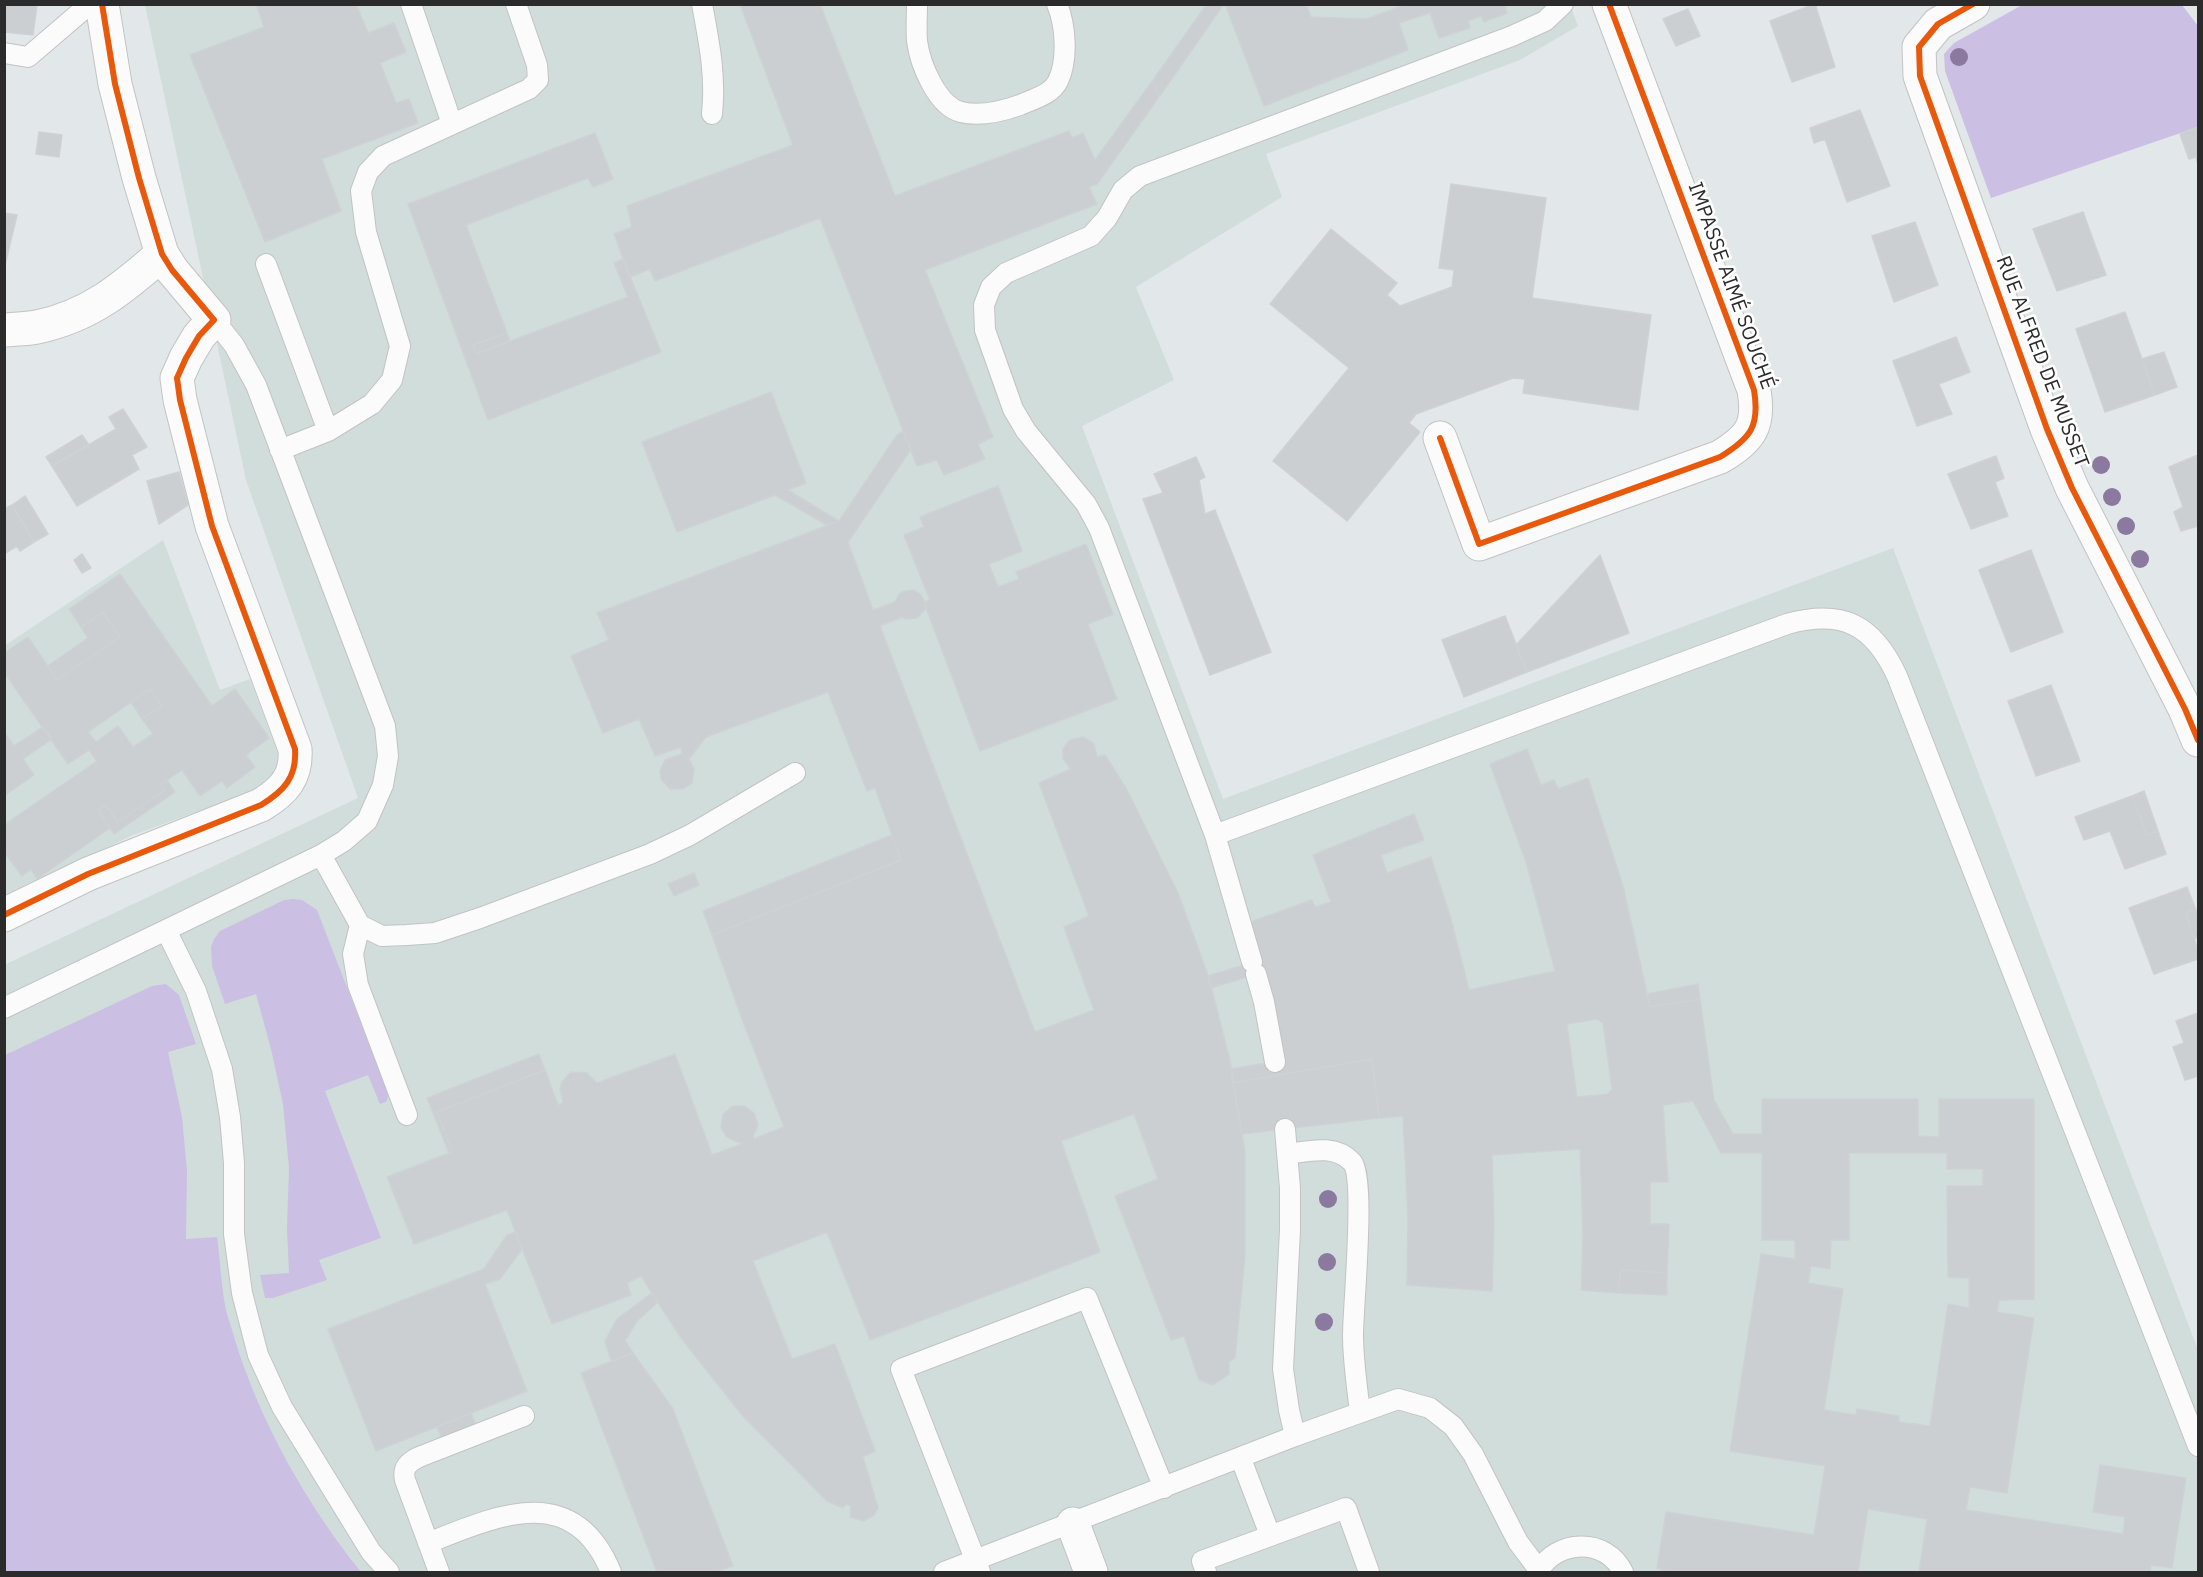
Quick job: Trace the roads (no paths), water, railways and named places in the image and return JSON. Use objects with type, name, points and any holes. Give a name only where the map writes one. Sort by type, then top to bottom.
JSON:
[{"type":"street","points":[[4,915],[88,874],[261,805],[287,786],[296,761],[295,749],[212,526],[180,400],[177,378],[199,336],[214,320],[172,270],[162,254],[139,178],[115,84],[102,4]]},
{"type":"street","name":"IMPASSE AIMÉ SOUCHÉ","points":[[1440,438],[1479,544],[1720,457],[1738,446],[1751,430],[1758,411],[1754,390],[1609,4]]},
{"type":"street","name":"RUE ALFRED DE MUSSET","points":[[1973,4],[1938,24],[1919,47],[1920,76],[2047,429],[2072,488],[2199,740]]},
{"type":"street","points":[[4,330],[36,327],[82,313],[122,288],[162,254]]},
{"type":"street","points":[[1073,1524],[1091,1572]]},
{"type":"lane","points":[[4,53],[28,57],[90,4]]},
{"type":"lane","points":[[411,4],[452,124]]},
{"type":"lane","points":[[280,450],[328,431],[372,404],[392,380],[399,346],[366,232],[361,191],[368,172],[383,156],[529,89],[538,80],[537,65],[516,4]]},
{"type":"lane","points":[[702,4],[713,65],[715,87],[712,114]]},
{"type":"lane","points":[[917,4],[917,41],[923,68],[932,86],[948,104],[960,112],[984,114],[1013,107],[1047,94],[1058,82],[1063,63],[1063,19],[1058,4]]},
{"type":"lane","points":[[1275,1062],[1264,1002],[1215,836],[1099,528],[1086,504],[1026,431],[1013,409],[985,330],[984,305],[991,287],[1006,273],[1091,236],[1107,218],[1123,190],[1140,176],[1512,36],[1545,21],[1563,4]]},
{"type":"lane","points":[[266,264],[292,340],[328,431]]},
{"type":"lane","points":[[4,1008],[321,855],[344,841],[367,821],[383,785],[388,756],[385,726],[256,385],[247,365],[214,320]]},
{"type":"lane","points":[[1215,836],[1787,624],[1820,617],[1837,619],[1854,625],[1880,647],[1890,660],[1897,676],[2199,1446]]},
{"type":"lane","points":[[321,855],[360,925],[382,936],[435,933],[650,854],[690,835],[795,773]]},
{"type":"lane","points":[[360,925],[353,954],[358,985],[407,1114]]},
{"type":"lane","points":[[166,930],[196,991],[222,1069],[230,1117],[234,1163],[234,1234],[242,1293],[258,1355],[282,1407],[371,1552],[389,1572]]},
{"type":"lane","points":[[1285,1129],[1290,1230],[1283,1369],[1295,1436]]},
{"type":"lane","points":[[1287,1154],[1323,1149],[1342,1153],[1354,1165],[1358,1182],[1358,1249],[1353,1335],[1360,1412]]},
{"type":"lane","points":[[978,1567],[901,1369],[1087,1298],[1164,1488]]},
{"type":"lane","points":[[944,1572],[978,1567],[1073,1524],[1295,1436],[1398,1399],[1430,1408],[1453,1426],[1473,1454],[1518,1542],[1539,1571],[1549,1558],[1562,1550],[1578,1546],[1594,1548],[1608,1554],[1623,1572]]},
{"type":"lane","points":[[440,1572],[405,1480],[406,1467],[410,1461],[419,1457],[524,1416]]},
{"type":"lane","points":[[1240,1459],[1270,1535]]},
{"type":"lane","points":[[1206,1572],[1202,1561],[1346,1508],[1369,1572]]},
{"type":"lane","points":[[428,1543],[469,1527],[518,1513],[545,1513],[569,1519],[587,1533],[605,1558],[611,1572]]}]
